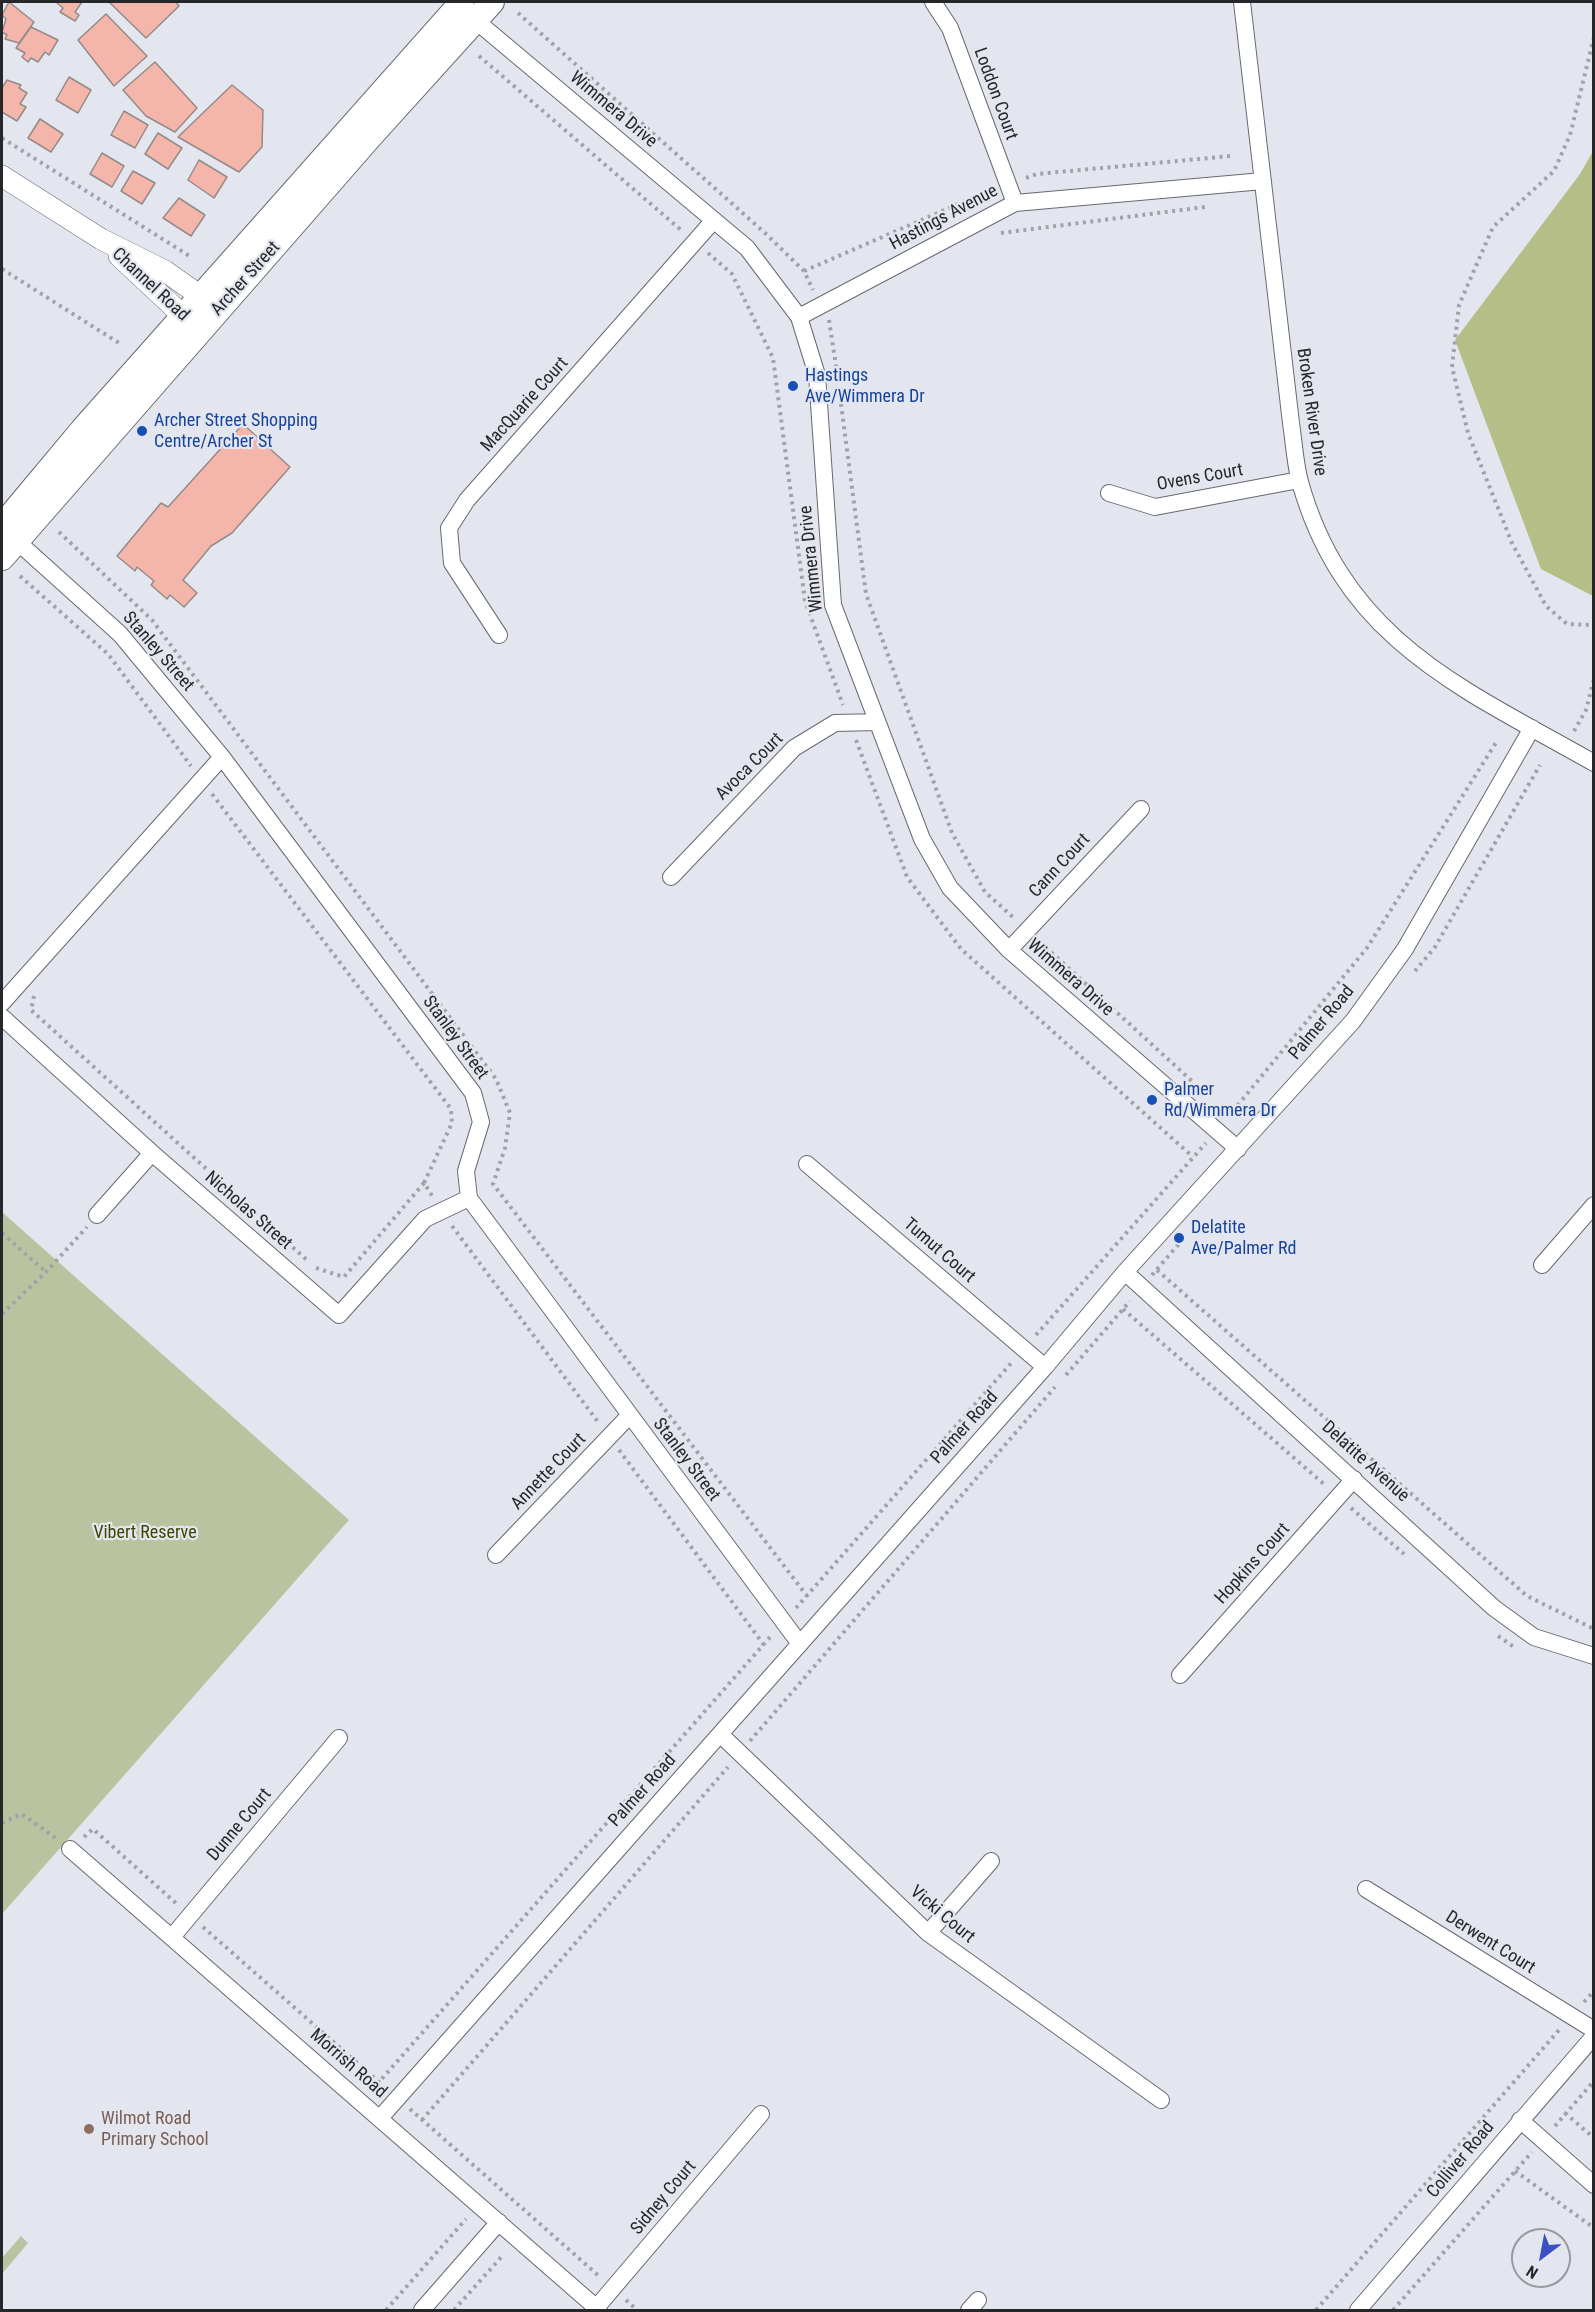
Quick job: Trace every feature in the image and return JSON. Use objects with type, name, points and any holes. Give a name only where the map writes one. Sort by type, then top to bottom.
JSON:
[{"type":"main road","name":"Archer Street","points":[[5,538],[83,429],[191,323],[361,131],[465,9],[492,2]]},
{"type":"main road","name":"Archer Street","points":[[5,538],[102,444],[191,323]]},
{"type":"main road","points":[[83,429],[102,444]]},
{"type":"street","name":"Loddon Court","points":[[933,2],[950,28],[1015,203]]},
{"type":"street","name":"Broken River Drive","points":[[1242,2],[1299,480],[1319,534],[1336,567],[1358,600],[1410,653],[1440,675],[1593,763]]},
{"type":"street","name":"Wimmera Drive","points":[[465,9],[747,248],[799,317],[817,375],[833,605],[922,839],[950,888],[1009,950],[1238,1149]]},
{"type":"street","name":"Channel Road","points":[[2,176],[101,238],[165,272],[210,302]]},
{"type":"street","name":"Hastings Avenue","points":[[799,317],[1015,203],[1263,181]]},
{"type":"street","name":"MacQuarie Court","points":[[499,635],[452,563],[449,528],[467,500],[714,220]]},
{"type":"street","name":"Channel Road","points":[[101,238],[191,323]]},
{"type":"street","name":"Ovens Court","points":[[1109,493],[1155,507],[1299,480]]},
{"type":"street","name":"Stanley Street","points":[[5,538],[120,634],[222,757],[473,1093],[482,1122],[466,1171],[469,1198],[800,1644]]},
{"type":"street","name":"Avoca Court","points":[[671,878],[794,748],[835,723],[877,722]]},
{"type":"street","name":"Palmer Road","points":[[380,2118],[1045,1367],[1125,1272],[1353,1021],[1405,949],[1532,728]]},
{"type":"street","points":[[2,1003],[222,757]]},
{"type":"street","name":"Cann Court","points":[[1009,950],[1141,809]]},
{"type":"street","name":"Nicholas Street","points":[[2,1017],[152,1153],[339,1315],[425,1219],[469,1198]]},
{"type":"street","points":[[97,1215],[152,1153]]},
{"type":"street","name":"Tumut Court","points":[[807,1164],[1045,1367]]},
{"type":"street","points":[[1542,1265],[1593,1205]]},
{"type":"street","name":"Delatite Avenue","points":[[1125,1272],[1494,1608],[1534,1636],[1593,1656]]},
{"type":"street","name":"Annette Court","points":[[496,1555],[629,1416]]},
{"type":"street","name":"Hopkins Court","points":[[1180,1675],[1354,1479]]},
{"type":"street","name":"Vicki Court","points":[[720,1734],[928,1933],[1161,2100]]},
{"type":"street","name":"Dunne Court","points":[[172,1937],[339,1738]]},
{"type":"street","name":"Morrish Road","points":[[70,1849],[598,2309]]},
{"type":"street","points":[[928,1933],[991,1861]]},
{"type":"street","name":"Derwent Court","points":[[1366,1889],[1593,2030]]},
{"type":"street","name":"Colliver Road","points":[[1358,2310],[1593,2036]]},
{"type":"street","name":"Sidney Court","points":[[598,2309],[612,2289],[761,2114]]},
{"type":"street","points":[[1520,2120],[1593,2185]]},
{"type":"street","points":[[422,2310],[499,2222]]},
{"type":"path","points":[[518,13],[765,233],[804,271],[830,321],[836,368]]},
{"type":"path","points":[[1593,37],[1570,135],[1554,171],[1492,227],[1459,305],[1452,367],[1468,433],[1512,543],[1546,606],[1567,624],[1593,625]]},
{"type":"path","points":[[2,138],[191,257]]},
{"type":"path","points":[[996,233],[1214,206]]},
{"type":"path","points":[[2,269],[119,343]]},
{"type":"path","points":[[830,321],[840,315]]},
{"type":"path","points":[[838,380],[867,594],[952,833],[985,892],[1194,1083]]},
{"type":"path","points":[[20,576],[108,654],[202,780]]},
{"type":"path","points":[[1565,747],[1586,710],[1593,679]]},
{"type":"path","points":[[361,2102],[1230,1116],[1367,948],[1497,741]]},
{"type":"path","points":[[34,994],[31,1010],[318,1269],[344,1277],[424,1183],[452,1123],[451,1109],[210,790],[202,799]]},
{"type":"path","points":[[1221,1108],[1230,1116]]},
{"type":"path","points":[[424,1183],[764,1645]]},
{"type":"path","points":[[2,1314],[46,1272],[97,1215]]},
{"type":"path","points":[[2,1233],[46,1272]]},
{"type":"path","points":[[1156,1270],[1527,1596],[1593,1629]]},
{"type":"path","points":[[2,1823],[22,1814],[70,1849],[93,1829],[638,2310]]},
{"type":"path","points":[[1316,2310],[1593,1991]]},
{"type":"path","points":[[1393,2310],[1593,2081]]},
{"type":"path","points":[[1565,2113],[1593,2138]]},
{"type":"path","points":[[1515,2171],[1593,2228]]},
{"type":"path","points":[[386,2310],[466,2219]]},
{"type":"path","points":[[454,2310],[504,2253]]},
{"type":"green space","points":[[1593,151],[1593,596],[1541,569],[1455,340],[1580,174]]},
{"type":"green space","name":"Vibert Reserve","points":[[2,1212],[349,1520],[2,1914]]},
{"type":"green space","points":[[21,2236],[28,2243],[2,2274],[2,2258]]},
{"type":"building","points":[[9,2],[34,22],[19,43],[5,39],[7,35],[2,32],[6,19],[2,15]]},
{"type":"building","points":[[56,2],[82,2],[75,12],[79,15],[75,21],[60,12],[63,8]]},
{"type":"building","points":[[109,2],[176,2],[179,6],[146,38]]},
{"type":"building","points":[[106,14],[147,56],[114,86],[78,40]]},
{"type":"building","points":[[31,27],[58,40],[49,55],[45,52],[38,62],[31,58],[28,62],[22,57],[25,53],[16,48]]},
{"type":"building","points":[[155,62],[197,108],[175,132],[146,116],[123,90]]},
{"type":"building","points":[[69,77],[91,90],[78,113],[56,100]]},
{"type":"building","points":[[7,80],[21,85],[19,88],[27,93],[20,104],[26,107],[17,121],[2,112],[2,88]]},
{"type":"building","points":[[232,85],[263,110],[262,147],[239,172],[178,137]]},
{"type":"building","points":[[124,111],[148,125],[135,148],[111,135]]},
{"type":"building","points":[[40,119],[63,134],[51,152],[28,138]]},
{"type":"building","points":[[158,133],[182,148],[168,169],[145,154]]},
{"type":"building","points":[[102,153],[124,166],[112,187],[90,174]]},
{"type":"building","points":[[199,160],[227,177],[214,198],[188,180]]},
{"type":"building","points":[[133,171],[155,183],[142,204],[121,191]]},
{"type":"building","points":[[179,198],[205,215],[191,236],[163,218]]},
{"type":"building","points":[[243,424],[290,467],[232,533],[211,546],[183,580],[197,593],[184,607],[170,595],[167,599],[151,585],[154,581],[137,567],[135,571],[117,556],[161,503],[168,507]]},
{"type":"place","name":"Hastings Ave/Wimmera Dr","points":[[793,386]]},
{"type":"place","name":"Archer Street Shopping Centre/Archer St","points":[[142,431]]},
{"type":"place","name":"Palmer Rd/Wimmera Dr","points":[[1152,1100]]},
{"type":"place","name":"Delatite Ave/Palmer Rd","points":[[1179,1238]]},
{"type":"place","name":"Wilmot Road Primary School","points":[[89,2129]]}]
